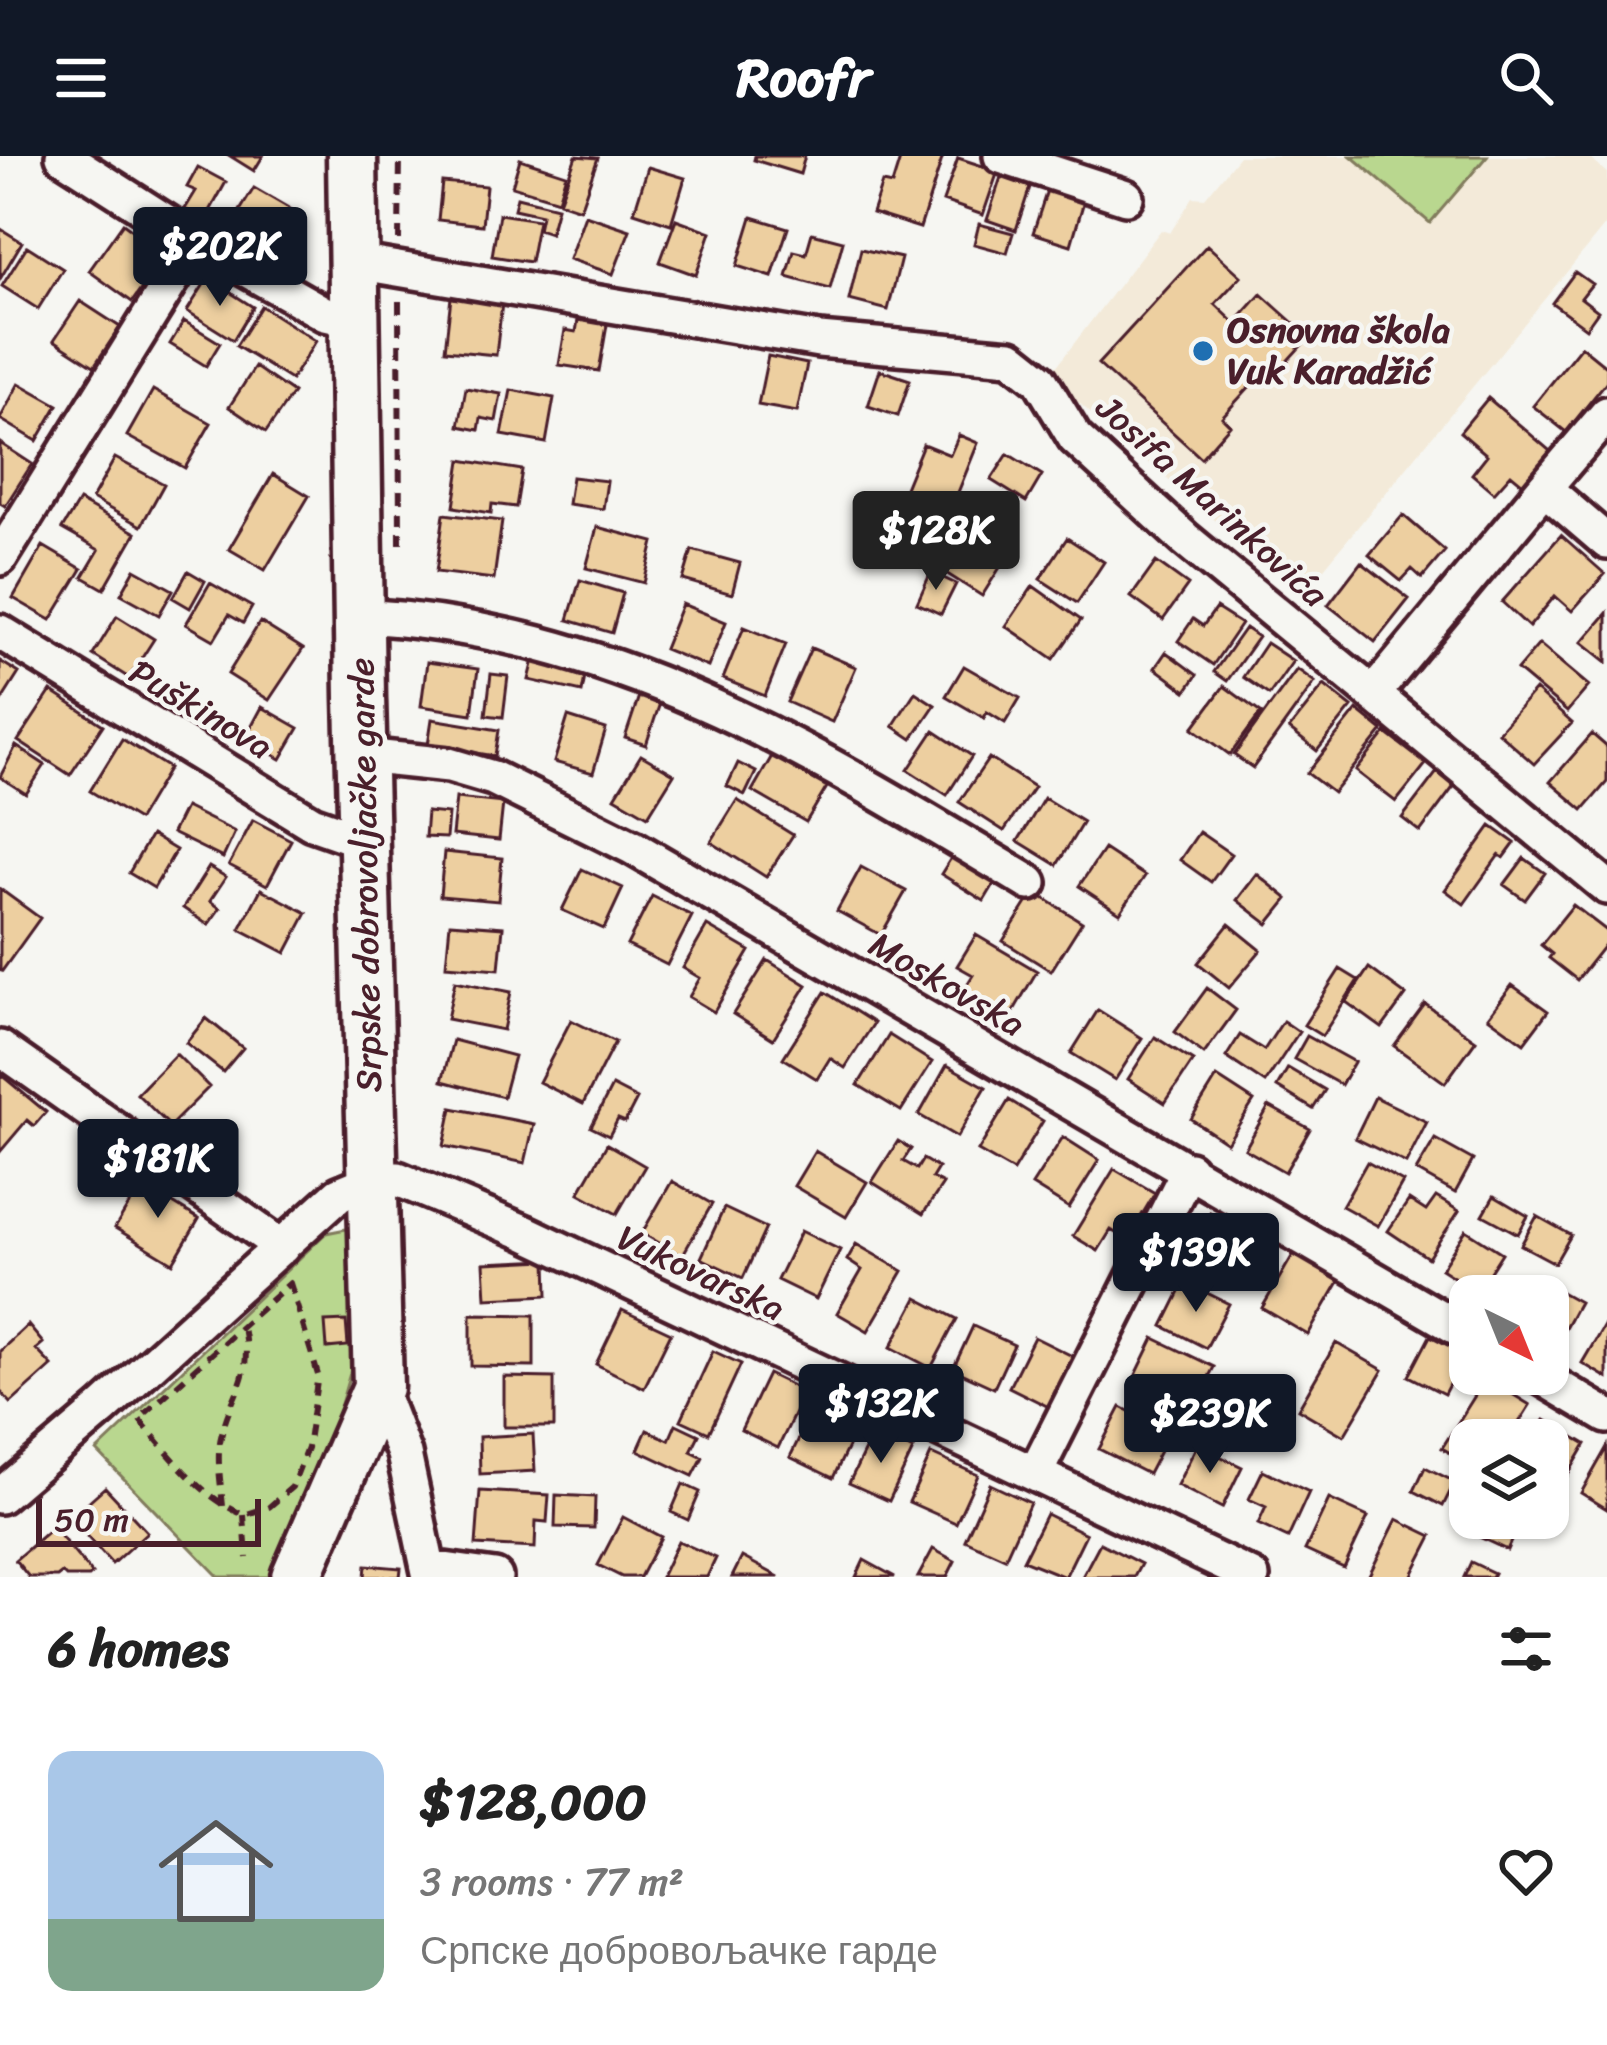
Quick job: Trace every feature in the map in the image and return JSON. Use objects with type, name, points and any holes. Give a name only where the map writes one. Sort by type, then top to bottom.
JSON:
[{"type":"main road","name":"Srpske dobrovoljačke garde","points":[[296,1577],[378,1387],[352,156]]},
{"type":"street","points":[[63,156],[196,241],[325,314],[356,321]]},
{"type":"street","points":[[1001,156],[1126,197]]},
{"type":"street","points":[[0,558],[196,241]]},
{"type":"street","name":"Josifa Marinkovića","points":[[356,262],[819,340],[1011,357],[1040,380],[1075,438],[1185,538],[1607,887]]},
{"type":"street","points":[[1374,693],[1607,414]]},
{"type":"street","points":[[1544,488],[1607,542]]},
{"type":"street","points":[[359,616],[448,623],[544,645],[722,708],[823,758],[1030,883]]},
{"type":"street","name":"Puškinova","points":[[0,632],[312,823],[366,842]]},
{"type":"street","name":"Moskovska","points":[[363,756],[449,766],[493,778],[632,848],[1449,1323]]},
{"type":"street","points":[[0,1048],[283,1247]]},
{"type":"street","points":[[1035,1474],[1189,1169]]},
{"type":"street","name":"Vukovarska","points":[[374,1180],[398,1179],[524,1232],[1035,1474],[1215,1569],[1252,1577]]},
{"type":"street","points":[[0,1496],[239,1307],[283,1247],[339,1194],[374,1180]]},
{"type":"street","points":[[378,1387],[404,1454],[430,1573],[495,1577]]},
{"type":"street","points":[[1569,1394],[1607,1416]]},
{"type":"path","points":[[290,1282],[318,1375],[307,1448],[292,1487],[269,1507],[244,1515],[223,1506],[193,1483],[139,1419],[239,1307],[290,1282]]},
{"type":"path","points":[[223,1506],[220,1440],[245,1379],[247,1341],[239,1307]]},
{"type":"path","points":[[244,1515],[247,1558]]},
{"type":"shaded area","points":[[1239,156],[1587,156],[1607,173],[1607,223],[1302,595],[1058,385],[1056,367],[1161,230],[1170,233],[1193,197],[1205,198]]},
{"type":"green space","points":[[1351,156],[1487,156],[1430,223]]},
{"type":"green space","points":[[356,1227],[355,1356],[313,1500],[278,1577],[219,1577],[97,1451],[326,1233]]},
{"type":"building","points":[[230,156],[263,156],[254,171]]},
{"type":"building","points":[[576,156],[598,158],[580,209],[559,202]]},
{"type":"building","points":[[755,156],[805,156],[800,174],[754,160]]},
{"type":"building","points":[[901,156],[943,156],[920,228],[872,213],[882,183],[892,185]]},
{"type":"building","points":[[958,158],[998,171],[983,215],[943,201]]},
{"type":"building","points":[[520,159],[566,174],[558,200],[512,186]]},
{"type":"building","points":[[198,167],[226,182],[205,220],[185,209],[196,191],[187,187]]},
{"type":"building","points":[[648,167],[685,178],[671,224],[634,212]]},
{"type":"building","points":[[1001,177],[1030,187],[1016,230],[987,220]]},
{"type":"building","points":[[442,182],[486,186],[482,225],[438,220]]},
{"type":"building","points":[[254,188],[299,214],[276,253],[230,227]]},
{"type":"building","points":[[1047,190],[1084,201],[1071,245],[1033,233]]},
{"type":"building","points":[[517,197],[557,207],[550,233],[538,229],[541,215],[514,209]]},
{"type":"building","points":[[499,214],[538,220],[530,262],[492,256]]},
{"type":"building","points":[[585,215],[630,230],[613,274],[569,259]]},
{"type":"building","points":[[752,217],[788,228],[772,277],[737,266]]},
{"type":"building","points":[[676,219],[711,232],[696,275],[660,262]]},
{"type":"building","points":[[123,223],[166,254],[132,302],[89,271]]},
{"type":"building","points":[[979,224],[1013,233],[1007,253],[974,244]]},
{"type":"building","points":[[0,232],[22,242],[0,279]]},
{"type":"building","points":[[812,233],[843,241],[830,289],[787,277],[794,251],[806,254]]},
{"type":"building","name":"Osnovna škola Vuk Karadžić","points":[[1207,245],[1241,276],[1215,304],[1235,323],[1261,294],[1309,337],[1270,380],[1262,373],[1222,417],[1230,425],[1201,458],[1098,364]]},
{"type":"building","points":[[27,246],[63,269],[38,309],[2,286]]},
{"type":"building","points":[[861,249],[901,258],[888,310],[849,300]]},
{"type":"building","points":[[1575,272],[1592,284],[1581,298],[1598,311],[1586,328],[1552,303]]},
{"type":"building","points":[[208,278],[253,307],[233,340],[187,311]]},
{"type":"building","points":[[451,297],[502,303],[496,355],[445,350]]},
{"type":"building","points":[[80,301],[120,327],[94,366],[54,340]]},
{"type":"building","points":[[261,306],[316,341],[291,380],[236,346]]},
{"type":"building","points":[[578,320],[607,325],[599,371],[559,365],[565,330],[576,332]]},
{"type":"building","points":[[184,321],[220,343],[206,366],[170,344]]},
{"type":"building","points":[[1581,346],[1607,367],[1607,381],[1566,432],[1533,406]]},
{"type":"building","points":[[768,356],[807,364],[797,412],[758,405]]},
{"type":"building","points":[[255,367],[293,393],[266,432],[229,407]]},
{"type":"building","points":[[880,370],[910,380],[898,416],[868,406]]},
{"type":"building","points":[[19,383],[58,405],[37,441],[0,419]]},
{"type":"building","points":[[466,388],[501,394],[496,421],[481,418],[479,430],[459,426]]},
{"type":"building","points":[[153,390],[211,423],[185,468],[127,436]]},
{"type":"building","points":[[511,390],[554,398],[546,443],[502,435]]},
{"type":"building","points":[[1488,398],[1556,456],[1529,489],[1511,474],[1494,493],[1472,474],[1487,455],[1460,432]]},
{"type":"building","points":[[959,435],[978,443],[948,517],[901,498],[923,444],[950,455]]},
{"type":"building","points":[[0,443],[32,464],[5,506],[0,503]]},
{"type":"building","points":[[1008,454],[1042,475],[1026,502],[991,480]]},
{"type":"building","points":[[115,458],[164,484],[141,526],[92,499]]},
{"type":"building","points":[[461,460],[522,470],[516,507],[492,504],[491,513],[454,507]]},
{"type":"building","points":[[273,474],[309,496],[265,570],[229,549]]},
{"type":"building","points":[[572,477],[607,481],[603,509],[568,504]]},
{"type":"building","points":[[971,500],[1015,529],[1004,545],[1011,550],[982,596],[930,563]]},
{"type":"building","points":[[79,501],[136,533],[104,589],[83,577],[99,550],[62,529]]},
{"type":"building","points":[[444,514],[502,521],[494,579],[436,572]]},
{"type":"building","points":[[1403,515],[1445,551],[1422,578],[1412,569],[1401,581],[1369,555]]},
{"type":"building","points":[[597,527],[654,542],[644,583],[586,568]]},
{"type":"building","points":[[1561,535],[1605,574],[1572,611],[1555,596],[1529,627],[1502,602]]},
{"type":"building","points":[[1067,538],[1104,562],[1077,603],[1040,579]]},
{"type":"building","points":[[43,546],[82,569],[51,620],[13,598]]},
{"type":"building","points":[[692,550],[740,563],[732,594],[683,580]]},
{"type":"building","points":[[1156,562],[1188,585],[1163,620],[1131,597]]},
{"type":"building","points":[[1361,562],[1409,599],[1375,642],[1328,605]]},
{"type":"building","points":[[135,569],[173,590],[159,615],[121,594]]},
{"type":"building","points":[[188,571],[205,581],[190,608],[173,598]]},
{"type":"building","points":[[931,572],[956,584],[941,614],[917,603]]},
{"type":"building","points":[[580,580],[623,593],[612,633],[568,620]]},
{"type":"building","points":[[210,583],[252,607],[243,623],[229,615],[214,640],[186,624]]},
{"type":"building","points":[[1033,586],[1081,620],[1054,659],[1006,626]]},
{"type":"building","points":[[682,604],[726,622],[708,667],[664,649]]},
{"type":"building","points":[[1216,608],[1241,624],[1213,665],[1178,641],[1193,619],[1203,626]]},
{"type":"building","points":[[1607,613],[1607,662],[1582,642]]},
{"type":"building","points":[[117,616],[154,639],[129,678],[93,655]]},
{"type":"building","points":[[260,622],[303,649],[269,700],[228,674]]},
{"type":"building","points":[[744,627],[786,644],[765,696],[723,679]]},
{"type":"building","points":[[1245,628],[1258,637],[1227,681],[1214,672]]},
{"type":"building","points":[[1266,643],[1293,661],[1269,695],[1243,677]]},
{"type":"building","points":[[1539,644],[1589,686],[1567,712],[1517,670]]},
{"type":"building","points":[[811,648],[856,667],[832,722],[787,702]]},
{"type":"building","points":[[1166,652],[1197,675],[1186,691],[1155,668]]},
{"type":"building","points":[[534,660],[586,672],[582,692],[529,680]]},
{"type":"building","points":[[0,661],[19,673],[0,703]]},
{"type":"building","points":[[427,662],[478,669],[472,714],[421,706]]},
{"type":"building","points":[[964,666],[1020,698],[1005,723],[987,712],[984,718],[946,696]]},
{"type":"building","points":[[1297,669],[1315,682],[1253,768],[1234,755]]},
{"type":"building","points":[[491,674],[508,676],[503,717],[486,715]]},
{"type":"building","points":[[1324,685],[1352,707],[1317,751],[1289,729]]},
{"type":"building","points":[[1224,686],[1261,713],[1230,755],[1193,728]]},
{"type":"building","points":[[1535,690],[1572,723],[1534,764],[1498,732]]},
{"type":"building","points":[[51,691],[103,725],[70,775],[18,741]]},
{"type":"building","points":[[915,692],[935,705],[912,739],[893,726]]},
{"type":"building","points":[[640,693],[661,700],[646,745],[625,738]]},
{"type":"building","points":[[262,707],[299,728],[281,759],[245,739]]},
{"type":"building","points":[[1357,710],[1383,731],[1333,793],[1307,773]]},
{"type":"building","points":[[568,717],[606,729],[593,773],[554,762]]},
{"type":"building","points":[[432,719],[499,730],[495,756],[428,745]]},
{"type":"building","points":[[934,731],[972,756],[947,795],[908,770]]},
{"type":"building","points":[[1386,733],[1426,764],[1396,802],[1356,771]]},
{"type":"building","points":[[1592,734],[1607,747],[1607,782],[1583,810],[1550,782]]},
{"type":"building","points":[[122,739],[169,768],[138,820],[90,791]]},
{"type":"building","points":[[16,746],[45,765],[26,794],[0,777]]},
{"type":"building","points":[[641,755],[674,774],[648,816],[615,797]]},
{"type":"building","points":[[772,756],[827,787],[806,822],[752,791]]},
{"type":"building","points":[[989,758],[1034,787],[1004,831],[959,802]]},
{"type":"building","points":[[738,763],[756,772],[745,795],[727,786]]},
{"type":"building","points":[[1437,772],[1455,785],[1420,832],[1402,818]]},
{"type":"building","points":[[456,798],[503,803],[499,840],[452,835]]},
{"type":"building","points":[[1044,798],[1083,822],[1057,865],[1018,841]]},
{"type":"building","points":[[737,800],[793,835],[766,877],[711,842]]},
{"type":"building","points":[[185,807],[235,832],[223,858],[172,833]]},
{"type":"building","points":[[427,812],[448,814],[446,838],[425,837]]},
{"type":"building","points":[[253,820],[291,840],[267,885],[229,865]]},
{"type":"building","points":[[1491,826],[1515,843],[1504,858],[1499,855],[1464,904],[1445,890]]},
{"type":"building","points":[[1199,832],[1231,854],[1211,882],[1180,860]]},
{"type":"building","points":[[151,835],[176,850],[154,888],[129,873]]},
{"type":"building","points":[[1104,849],[1145,876],[1120,913],[1079,886]]},
{"type":"building","points":[[956,850],[999,876],[984,901],[941,874]]},
{"type":"building","points":[[444,852],[502,858],[498,901],[440,896]]},
{"type":"building","points":[[1524,858],[1545,873],[1525,900],[1504,885]]},
{"type":"building","points":[[209,867],[226,877],[210,901],[220,908],[208,925],[183,908]]},
{"type":"building","points":[[861,867],[906,891],[881,935],[837,911]]},
{"type":"building","points":[[582,869],[623,888],[604,929],[562,910]]},
{"type":"building","points":[[1257,874],[1288,899],[1268,924],[1237,900]]},
{"type":"building","points":[[0,889],[40,918],[2,971],[0,970]]},
{"type":"building","points":[[261,889],[307,913],[286,953],[240,929]]},
{"type":"building","points":[[1034,892],[1082,922],[1051,971],[1003,941]]},
{"type":"building","points":[[652,896],[692,916],[667,965],[627,945]]},
{"type":"building","points":[[1573,905],[1607,931],[1607,942],[1577,980],[1549,958],[1552,954],[1541,945]]},
{"type":"building","points":[[450,923],[503,927],[499,969],[446,965]]},
{"type":"building","points":[[1229,924],[1261,950],[1229,988],[1198,963]]},
{"type":"building","points":[[707,926],[750,951],[714,1012],[689,997],[700,978],[683,968]]},
{"type":"building","points":[[976,935],[1037,971],[1009,1019],[963,991],[973,975],[957,966]]},
{"type":"building","points":[[767,960],[807,985],[773,1039],[733,1014]]},
{"type":"building","points":[[1369,968],[1406,995],[1382,1028],[1346,1002]]},
{"type":"building","points":[[1340,969],[1358,980],[1322,1036],[1304,1025]]},
{"type":"building","points":[[455,981],[511,992],[503,1030],[447,1019]]},
{"type":"building","points":[[1512,985],[1548,1011],[1524,1043],[1488,1017]]},
{"type":"building","points":[[1207,988],[1236,1010],[1204,1054],[1175,1032]]},
{"type":"building","points":[[825,992],[874,1023],[845,1068],[830,1058],[817,1079],[783,1058]]},
{"type":"building","points":[[1425,1004],[1476,1040],[1445,1083],[1394,1046]]},
{"type":"building","points":[[1098,1010],[1142,1038],[1115,1080],[1071,1053]]},
{"type":"building","points":[[206,1018],[243,1048],[223,1072],[186,1043]]},
{"type":"building","points":[[571,1020],[615,1042],[583,1104],[539,1082]]},
{"type":"building","points":[[1283,1021],[1299,1032],[1265,1083],[1226,1057],[1240,1035],[1264,1050]]},
{"type":"building","points":[[889,1035],[932,1062],[901,1111],[858,1085]]},
{"type":"building","points":[[1307,1036],[1354,1062],[1341,1085],[1294,1059]]},
{"type":"building","points":[[1155,1037],[1193,1061],[1165,1103],[1128,1079]]},
{"type":"building","points":[[453,1040],[514,1056],[503,1097],[442,1081]]},
{"type":"building","points":[[176,1054],[209,1087],[170,1126],[137,1094]]},
{"type":"building","points":[[947,1065],[986,1087],[957,1137],[919,1115]]},
{"type":"building","points":[[1288,1068],[1325,1090],[1313,1109],[1277,1087]]},
{"type":"building","points":[[0,1074],[46,1112],[34,1126],[27,1120],[0,1152]]},
{"type":"building","points":[[1217,1077],[1254,1101],[1227,1143],[1191,1119]]},
{"type":"building","points":[[612,1086],[637,1099],[625,1122],[618,1119],[609,1136],[591,1127]]},
{"type":"building","points":[[1375,1097],[1427,1122],[1406,1163],[1355,1138]]},
{"type":"building","points":[[1009,1100],[1043,1121],[1013,1171],[978,1151]]},
{"type":"building","points":[[1269,1106],[1310,1129],[1285,1172],[1245,1149]]},
{"type":"building","points":[[452,1108],[534,1124],[525,1163],[444,1146]]},
{"type":"building","points":[[1063,1137],[1099,1160],[1069,1208],[1032,1185]]},
{"type":"building","points":[[1435,1139],[1473,1160],[1455,1193],[1416,1171]]},
{"type":"building","points":[[898,1141],[911,1149],[903,1161],[917,1169],[923,1159],[938,1168],[932,1178],[943,1184],[923,1214],[872,1182]]},
{"type":"building","points":[[607,1144],[645,1166],[617,1214],[579,1193]]},
{"type":"building","points":[[815,1151],[867,1182],[846,1217],[794,1186]]},
{"type":"building","points":[[1367,1162],[1403,1182],[1378,1226],[1342,1206]]},
{"type":"building","points":[[1114,1169],[1155,1193],[1127,1240],[1111,1230],[1098,1251],[1073,1236]]},
{"type":"building","points":[[161,1177],[177,1186],[168,1200],[199,1219],[173,1263],[115,1228],[142,1183],[153,1189]]},
{"type":"building","points":[[672,1181],[712,1204],[682,1256],[642,1233]]},
{"type":"building","points":[[1494,1196],[1528,1216],[1518,1234],[1483,1215]]},
{"type":"building","points":[[1436,1197],[1459,1211],[1428,1258],[1388,1231],[1409,1200],[1426,1211]]},
{"type":"building","points":[[724,1208],[766,1228],[743,1278],[701,1258]]},
{"type":"building","points":[[1210,1212],[1269,1240],[1246,1288],[1187,1259]]},
{"type":"building","points":[[1537,1216],[1571,1235],[1555,1263],[1521,1245]]},
{"type":"building","points":[[1466,1230],[1502,1253],[1488,1275],[1450,1275],[1441,1269]]},
{"type":"building","points":[[801,1231],[840,1250],[816,1299],[777,1280]]},
{"type":"building","points":[[856,1244],[903,1271],[868,1331],[837,1313],[862,1270],[847,1260]]},
{"type":"building","points":[[1294,1253],[1340,1280],[1308,1335],[1262,1308]]},
{"type":"building","points":[[547,1260],[548,1295],[486,1298],[484,1263]]},
{"type":"building","points":[[1185,1282],[1229,1304],[1206,1348],[1163,1326]]},
{"type":"building","points":[[1569,1296],[1579,1302],[1569,1320]]},
{"type":"building","points":[[917,1298],[957,1319],[931,1368],[891,1347]]},
{"type":"building","points":[[622,1310],[671,1333],[644,1388],[596,1364]]},
{"type":"building","points":[[471,1314],[534,1315],[534,1367],[471,1366]]},
{"type":"building","points":[[346,1321],[348,1346],[327,1348],[325,1322]]},
{"type":"building","points":[[1607,1322],[1607,1378],[1582,1363]]},
{"type":"building","points":[[28,1325],[43,1343],[36,1349],[52,1366],[11,1403],[0,1391],[0,1351]]},
{"type":"building","points":[[973,1326],[1014,1345],[994,1388],[953,1369]]},
{"type":"building","points":[[1430,1336],[1449,1346],[1449,1384],[1444,1394],[1409,1376]]},
{"type":"building","points":[[1034,1337],[1074,1357],[1049,1407],[1009,1387]]},
{"type":"building","points":[[1154,1338],[1214,1367],[1201,1392],[1194,1388],[1181,1413],[1130,1387]]},
{"type":"building","points":[[1336,1343],[1383,1370],[1344,1436],[1298,1409]]},
{"type":"building","points":[[713,1351],[741,1364],[709,1433],[681,1420]]},
{"type":"building","points":[[768,1374],[805,1392],[778,1448],[741,1430]]},
{"type":"building","points":[[504,1377],[554,1378],[554,1427],[504,1427]]},
{"type":"building","points":[[1475,1395],[1514,1395],[1530,1405],[1521,1419],[1460,1419]]},
{"type":"building","points":[[817,1401],[860,1422],[833,1478],[790,1457]]},
{"type":"building","points":[[1121,1407],[1170,1432],[1148,1474],[1099,1449]]},
{"type":"building","points":[[676,1424],[699,1435],[691,1451],[703,1457],[693,1476],[638,1450],[647,1430],[669,1440]]},
{"type":"building","points":[[874,1431],[913,1450],[889,1501],[849,1483]]},
{"type":"building","points":[[533,1434],[535,1471],[480,1474],[479,1437]]},
{"type":"building","points":[[1569,1434],[1586,1444],[1569,1473]]},
{"type":"building","points":[[1197,1445],[1242,1467],[1222,1508],[1177,1485]]},
{"type":"building","points":[[1607,1447],[1607,1509],[1581,1493]]},
{"type":"building","points":[[931,1454],[978,1475],[956,1523],[909,1502]]},
{"type":"building","points":[[1425,1467],[1449,1479],[1443,1506],[1414,1491]]},
{"type":"building","points":[[1263,1470],[1309,1492],[1288,1538],[1258,1524],[1266,1507],[1249,1499]]},
{"type":"building","points":[[683,1484],[700,1492],[688,1520],[671,1512]]},
{"type":"building","points":[[990,1484],[1030,1503],[1005,1558],[965,1540]]},
{"type":"building","points":[[105,1487],[147,1532],[112,1564],[70,1518]]},
{"type":"building","points":[[480,1491],[549,1495],[547,1522],[536,1521],[535,1548],[476,1545]]},
{"type":"building","points":[[556,1495],[595,1497],[594,1528],[555,1527]]},
{"type":"building","points":[[1329,1499],[1368,1517],[1344,1568],[1305,1550]]},
{"type":"building","points":[[1046,1514],[1086,1534],[1065,1577],[1023,1560]]},
{"type":"building","points":[[623,1517],[661,1537],[640,1577],[622,1577],[598,1565]]},
{"type":"building","points":[[1397,1519],[1432,1536],[1411,1577],[1368,1577]]},
{"type":"building","points":[[53,1527],[92,1574],[89,1577],[62,1573],[29,1577],[15,1560]]},
{"type":"building","points":[[1484,1539],[1512,1539],[1507,1550]]},
{"type":"building","points":[[678,1541],[716,1558],[707,1577],[661,1577]]},
{"type":"building","points":[[1100,1543],[1141,1564],[1134,1577],[1082,1577]]},
{"type":"building","points":[[933,1549],[955,1561],[947,1577],[918,1577]]},
{"type":"building","points":[[742,1557],[779,1577],[732,1577]]},
{"type":"building","points":[[864,1560],[895,1577],[856,1577]]},
{"type":"building","points":[[1471,1562],[1494,1573],[1492,1577],[1464,1577]]},
{"type":"building","points":[[366,1565],[401,1568],[400,1577],[365,1577]]},
{"type":"place","name":"Osnovna škola Vuk Karadžić","points":[[1203,351]]}]
